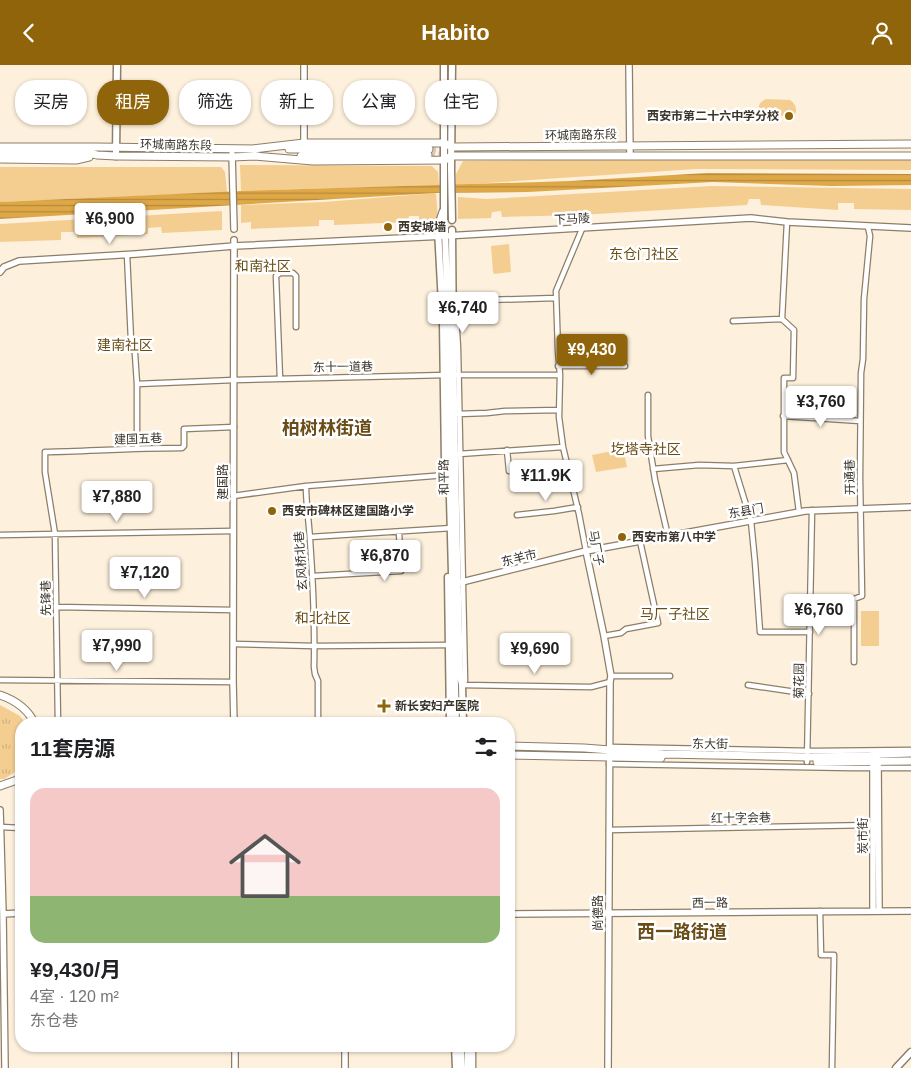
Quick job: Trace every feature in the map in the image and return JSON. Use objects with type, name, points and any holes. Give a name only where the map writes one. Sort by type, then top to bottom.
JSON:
[{"type":"main road","points":[[116,156],[117,65]]},
{"type":"main road","points":[[444,65],[444,143],[448,158]]},
{"type":"main road","points":[[452,65],[452,147],[447,169],[448,203],[452,220]]},
{"type":"main road","name":"环城南路东段","points":[[0,143],[75,143],[96,147]]},
{"type":"main road","name":"环城南路东段","points":[[0,154],[232,157],[304,143],[444,143],[452,147],[911,144]]},
{"type":"main road","name":"环城南路东段","points":[[0,147],[232,149],[313,161],[630,156],[911,155]]},
{"type":"main road","name":"环城南路东段","points":[[254,153],[428,152]]},
{"type":"main road","name":"环城南路东段","points":[[0,159],[76,160],[97,155]]},
{"type":"main road","points":[[442,220],[448,203]]},
{"type":"main road","name":"和平路","points":[[441,233],[451,375],[457,415],[457,454],[451,528],[460,583],[460,675],[463,717]]},
{"type":"main road","name":"和平路","points":[[452,233],[451,528],[452,645],[456,717]]},
{"type":"main road","points":[[451,375],[446,475],[451,528]]},
{"type":"main road","points":[[450,717],[452,645]]},
{"type":"main road","points":[[0,695],[11,699],[21,706],[31,717]]},
{"type":"main road","name":"东大街","points":[[515,746],[559,747],[609,755]]},
{"type":"main road","name":"东大街","points":[[515,755],[808,757],[870,756],[911,751]]},
{"type":"main road","name":"东大街","points":[[808,757],[875,764],[911,761]]},
{"type":"main road","points":[[0,786],[15,781]]},
{"type":"main road","points":[[455,1052],[456,1068]]},
{"type":"main road","points":[[461,1052],[462,1068]]},
{"type":"main road","points":[[468,1052],[468,1068]]},
{"type":"main road","points":[[896,1068],[911,1052]]},
{"type":"street","points":[[304,65],[304,143]]},
{"type":"street","points":[[629,65],[630,156]]},
{"type":"street","points":[[232,149],[234,229]]},
{"type":"street","name":"下马陵","points":[[0,272],[4,267],[19,261],[127,255],[234,243],[441,233],[582,229],[751,219],[911,228]]},
{"type":"street","points":[[782,319],[787,222]]},
{"type":"street","name":"开通巷","points":[[854,662],[854,599],[862,596],[860,421],[864,299],[870,236],[868,227]]},
{"type":"street","name":"马厂子","points":[[582,229],[556,291],[558,366],[560,375],[559,410],[564,447],[604,636],[610,679],[609,755]]},
{"type":"street","name":"建国路","points":[[234,243],[234,717]]},
{"type":"street","points":[[127,255],[131,340],[135,354],[137,384],[137,448]]},
{"type":"street","points":[[280,379],[276,276],[280,273],[292,273],[296,276],[296,327]]},
{"type":"street","points":[[453,299],[556,298]]},
{"type":"street","points":[[733,321],[782,319],[794,330],[793,378],[784,378],[784,452],[794,473],[800,512]]},
{"type":"street","points":[[558,366],[625,366]]},
{"type":"street","name":"东十一道巷","points":[[137,384],[451,375],[560,375]]},
{"type":"street","points":[[648,395],[648,436],[653,469],[668,536]]},
{"type":"street","points":[[457,415],[506,411],[559,410]]},
{"type":"street","points":[[783,417],[860,421]]},
{"type":"street","name":"建国五巷","points":[[45,472],[45,452],[182,448],[184,446],[184,429],[234,427]]},
{"type":"street","points":[[460,583],[457,454],[564,447]]},
{"type":"street","points":[[507,450],[509,471],[568,467]]},
{"type":"street","points":[[653,469],[699,465],[734,466],[788,460]]},
{"type":"street","points":[[734,466],[751,521],[760,632],[810,632]]},
{"type":"street","name":"先锋巷","points":[[45,472],[55,534],[58,717]]},
{"type":"street","points":[[234,496],[306,486],[446,475]]},
{"type":"street","name":"玄风桥北巷","points":[[306,486],[306,507],[313,576],[314,667],[318,681],[318,717]]},
{"type":"street","points":[[517,515],[578,507]]},
{"type":"street","name":"东县门","points":[[586,551],[812,510],[911,507]]},
{"type":"street","name":"菊花园","points":[[808,757],[812,510]]},
{"type":"street","points":[[310,537],[451,528]]},
{"type":"street","points":[[0,535],[233,531]]},
{"type":"street","points":[[313,576],[401,571],[400,531]]},
{"type":"street","points":[[604,636],[621,633],[626,629],[658,623],[640,541]]},
{"type":"street","name":"东羊市","points":[[460,583],[586,551]]},
{"type":"street","points":[[56,607],[233,610]]},
{"type":"street","points":[[233,644],[314,646],[452,645]]},
{"type":"street","points":[[462,685],[591,687],[610,679],[670,675]]},
{"type":"street","points":[[0,680],[233,682]]},
{"type":"street","points":[[748,685],[809,694]]},
{"type":"street","points":[[609,755],[720,750],[808,757]]},
{"type":"street","points":[[609,755],[875,764],[911,767]]},
{"type":"street","name":"尚德路","points":[[608,1068],[609,755]]},
{"type":"street","name":"炭市街","points":[[875,764],[873,825],[876,911]]},
{"type":"street","name":"炭市街","points":[[875,764],[876,911]]},
{"type":"street","points":[[0,810],[5,1068]]},
{"type":"street","name":"红十字会巷","points":[[609,830],[873,825]]},
{"type":"street","points":[[1,827],[15,828]]},
{"type":"street","points":[[820,911],[821,955],[834,955],[832,1068]]},
{"type":"street","name":"西一路","points":[[515,914],[911,911]]},
{"type":"street","points":[[3,914],[15,913]]},
{"type":"street","points":[[235,1052],[235,1068]]},
{"type":"street","points":[[345,1052],[345,1068]]},
{"type":"street","points":[[473,1052],[473,1068]]},
{"type":"green space","points":[[766,99],[790,100],[796,107],[794,116],[757,116],[757,114],[760,114],[759,105]]},
{"type":"green space","points":[[911,156],[911,170],[696,169],[456,185],[456,174],[463,161]]},
{"type":"green space","points":[[240,165],[432,166],[438,172],[439,185],[241,191]]},
{"type":"green space","points":[[0,167],[221,167],[225,172],[227,192],[0,202]]},
{"type":"green space","points":[[711,186],[911,189],[911,210],[854,209],[854,203],[838,203],[838,210],[761,205],[760,199],[749,199],[747,205],[580,215],[502,217],[501,211],[492,212],[491,218],[458,219],[458,197],[487,199]]},
{"type":"green space","points":[[436,193],[438,220],[419,221],[419,216],[409,216],[408,222],[334,225],[334,220],[319,220],[319,226],[251,229],[251,222],[241,223],[241,205],[324,202]]},
{"type":"green space","points":[[222,211],[222,230],[162,233],[161,227],[148,228],[148,234],[77,238],[77,232],[61,232],[61,240],[0,242],[0,224]]},
{"type":"green space","points":[[509,244],[511,272],[494,274],[491,246]]},
{"type":"green space","points":[[623,449],[627,467],[596,472],[592,455]]},
{"type":"green space","points":[[861,611],[879,611],[879,646],[861,646]]},
{"type":"green space","points":[[0,705],[21,717],[15,717],[15,772],[4,779],[0,779]]},
{"type":"shaded area","points":[[707,173],[911,174],[911,185],[831,186],[713,182],[528,192],[436,193],[0,219],[0,202],[241,191],[571,181]]},
{"type":"tunnel","points":[[429,149],[448,149]]},
{"type":"tunnel","points":[[428,155],[450,155]]},
{"type":"place","name":"西安市第二十六中学分校","points":[[789,116]]},
{"type":"place","name":"西安城墙","points":[[388,227]]},
{"type":"place","name":"西安市碑林区建国路小学","points":[[272,511]]},
{"type":"place","name":"西安市第八中学","points":[[622,537]]},
{"type":"place","name":"新长安妇产医院","points":[[384,706]]},
{"type":"district","name":"东仓门社区","points":[[644,254]]},
{"type":"district","name":"和南社区","points":[[263,266]]},
{"type":"district","name":"建南社区","points":[[125,345]]},
{"type":"district","name":"柏树林街道","points":[[327,428]]},
{"type":"district","name":"圪塔寺社区","points":[[646,449]]},
{"type":"district","name":"马厂子社区","points":[[675,614]]},
{"type":"district","name":"和北社区","points":[[323,618]]},
{"type":"district","name":"西一路街道","points":[[682,932]]}]
